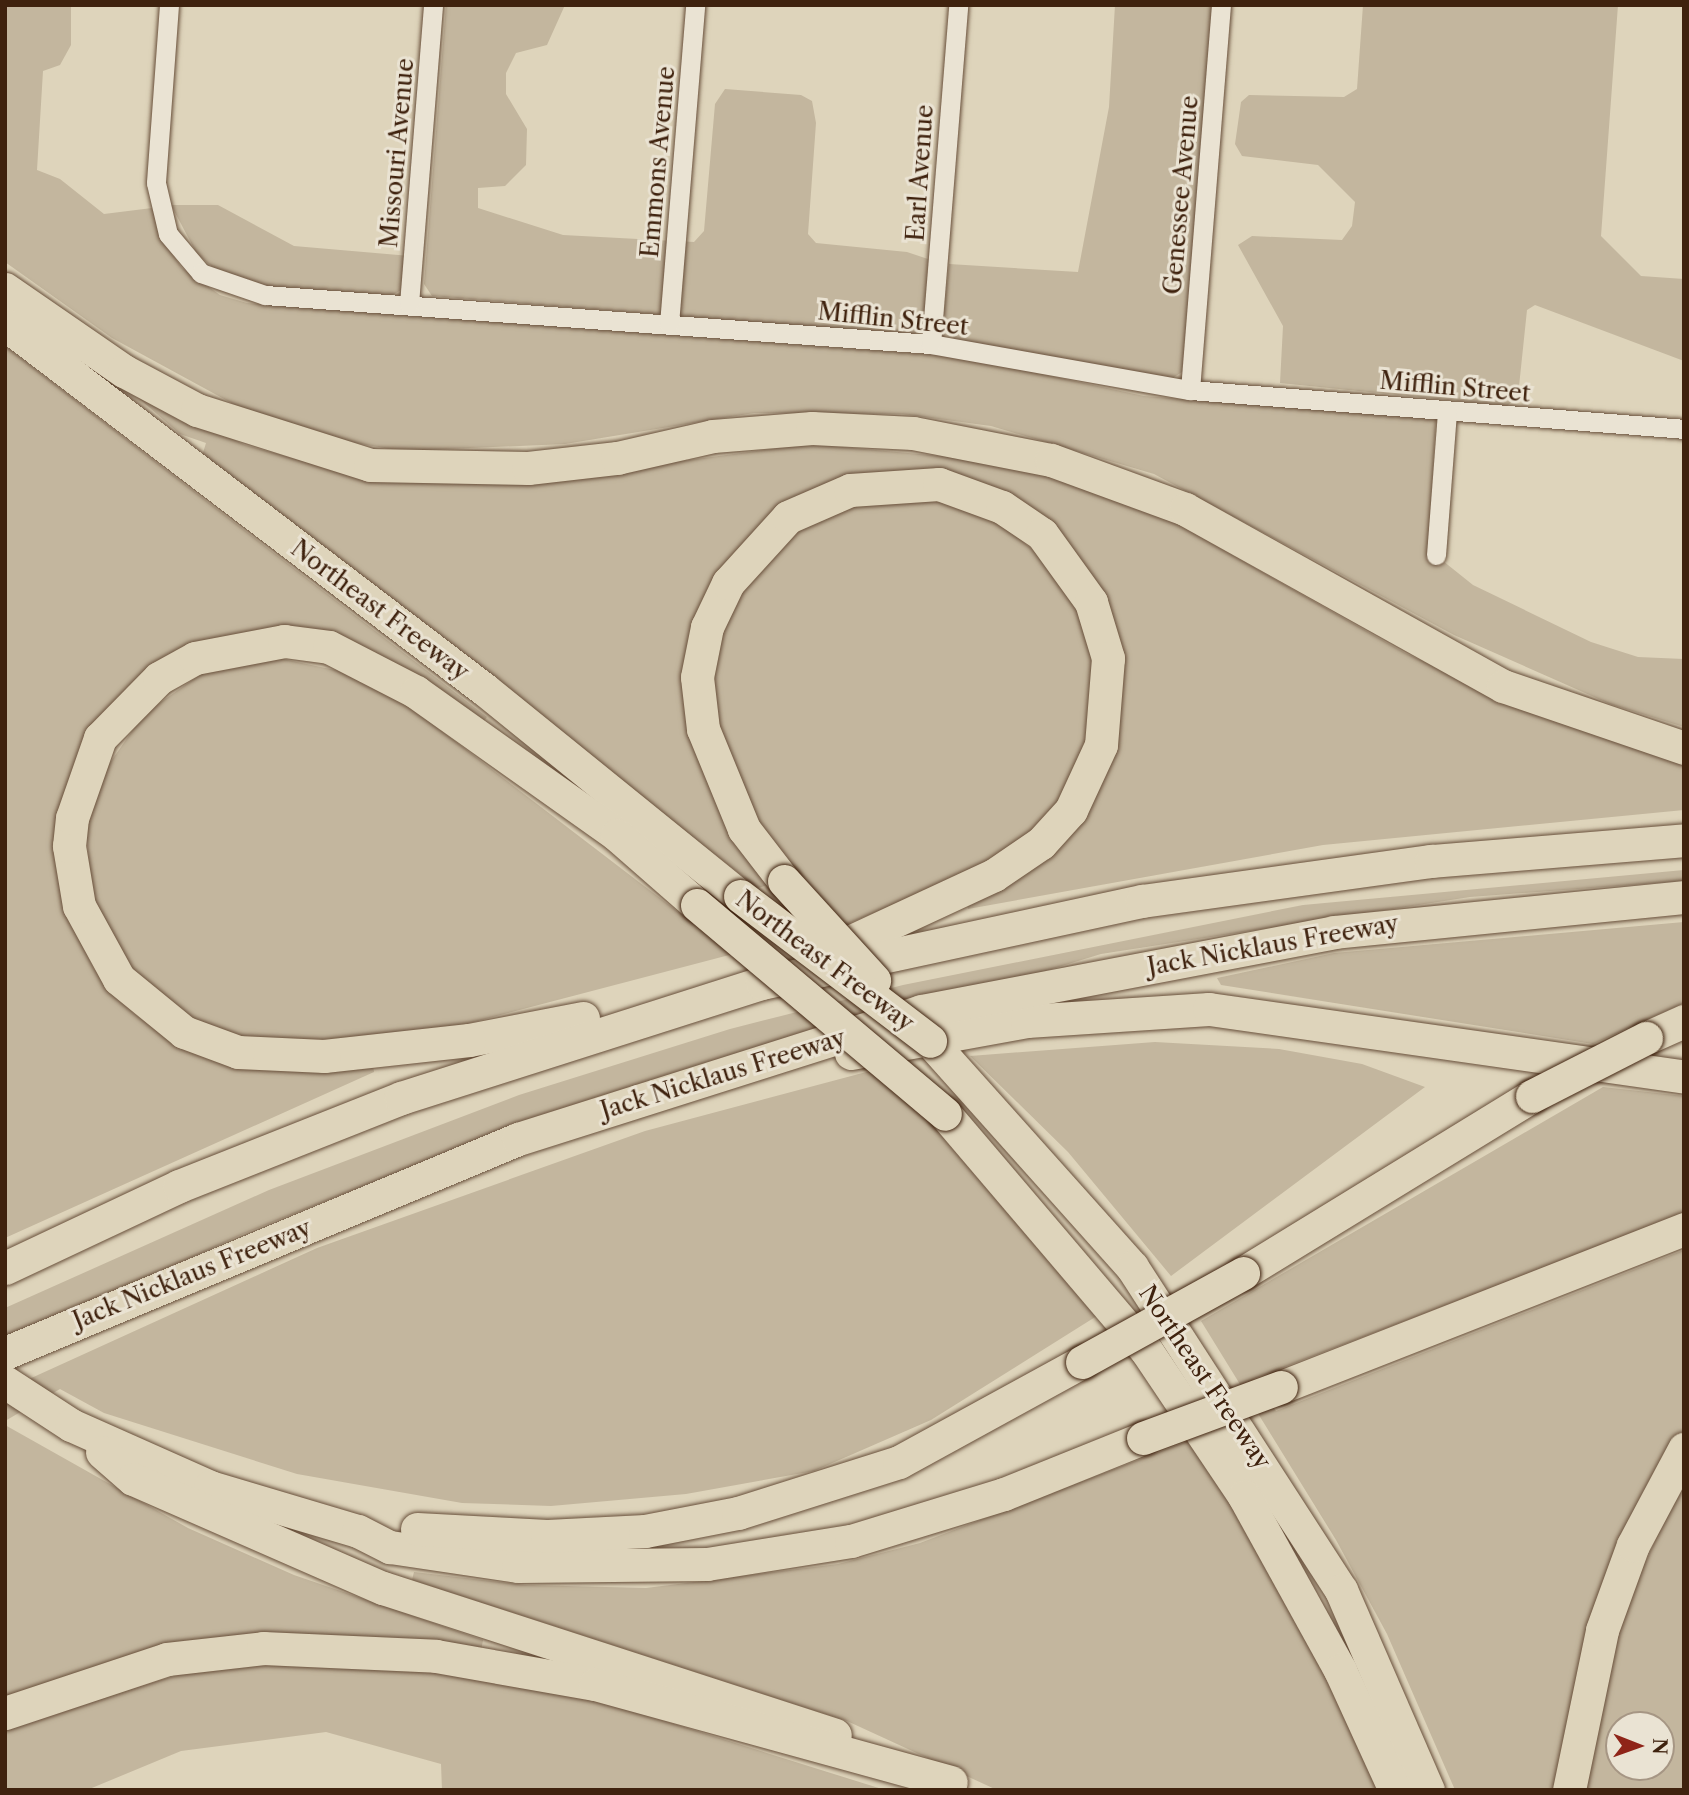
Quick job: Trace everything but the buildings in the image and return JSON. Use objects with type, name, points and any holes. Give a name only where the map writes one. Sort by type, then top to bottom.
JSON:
[{"type":"highway","points":[[5,289],[124,372],[197,410],[370,465],[528,468],[617,458],[713,436],[812,428],[913,433],[1051,460],[1196,515],[1503,686],[1684,748]]},
{"type":"highway","name":"Northeast Freeway","points":[[5,324],[484,689],[740,897],[930,1041],[999,1113],[1132,1267],[1284,1496],[1341,1590],[1428,1790]]},
{"type":"highway","points":[[762,982],[994,875],[1041,843],[1071,810],[1090,772],[1107,715],[1102,630],[1076,574],[1042,534],[1002,507],[939,484],[849,490],[788,517],[727,583],[707,627],[697,677],[703,729],[744,829],[784,881],[930,1041]]},
{"type":"highway","points":[[689,1001],[469,1040],[324,1056],[267,1056],[210,1044],[159,1017],[103,957],[72,878],[72,818],[100,738],[159,678],[195,658],[241,645],[284,641],[328,647],[416,692],[617,835],[945,1114],[1146,1350],[1244,1496],[1340,1670],[1395,1790]]},
{"type":"highway","points":[[5,1268],[179,1186],[401,1098],[689,1001],[762,982],[1142,901],[1431,861],[1684,840]]},
{"type":"highway","name":"Jack Nicklaus Freeway","points":[[5,1353],[518,1139],[921,1011],[1334,932],[1684,897]]},
{"type":"highway","points":[[782,1057],[845,1054],[1027,1021],[1209,1009],[1684,1077]]},
{"type":"highway","points":[[359,1531],[547,1536],[645,1531],[738,1513],[899,1462],[1243,1273],[1531,1096],[1684,1021]]},
{"type":"highway","points":[[71,1425],[210,1487],[359,1531],[390,1547],[518,1566],[707,1564],[852,1541],[920,1522],[1281,1387],[1684,1229]]},
{"type":"highway","points":[[5,1381],[71,1425],[133,1479],[383,1588],[773,1710],[957,1786]]},
{"type":"highway","points":[[1569,1790],[1606,1618],[1643,1523],[1684,1449]]},
{"type":"highway","points":[[5,1713],[167,1659],[263,1648],[436,1656],[595,1684],[957,1786]]},
{"type":"street","name":"Mifflin Street","points":[[169,5],[156,183],[168,234],[201,273],[265,295],[932,344],[1190,390],[1684,429]]},
{"type":"street","name":"Missouri Avenue","points":[[409,304],[433,5]]},
{"type":"street","name":"Emmons Avenue","points":[[669,324],[695,5]]},
{"type":"street","name":"Earl Avenue","points":[[932,344],[958,5]]},
{"type":"street","name":"Genessee Avenue","points":[[1190,390],[1221,5]]},
{"type":"street","points":[[1436,555],[1447,411]]},
{"type":"shaded area","points":[[5,5],[71,5],[71,45],[60,65],[43,71],[37,170],[60,179],[104,214],[152,208],[164,242],[182,268],[220,295],[247,303],[962,357],[1144,396],[1436,419],[1428,549],[1473,585],[1591,642],[1638,657],[1684,659],[1684,727],[1610,704],[1454,635],[1154,474],[991,426],[902,414],[754,413],[565,444],[402,451],[326,438],[248,412],[112,338],[5,262]]},
{"type":"shaded area","points":[[446,5],[565,5],[547,45],[516,53],[506,73],[506,94],[527,129],[526,165],[505,186],[478,188],[478,208],[563,235],[694,242],[704,231],[715,104],[725,89],[801,95],[812,101],[816,123],[808,234],[816,243],[907,252],[934,261],[924,328],[913,335],[432,296],[424,284]]},
{"type":"shaded area","points":[[1115,5],[1214,5],[1182,372],[1171,379],[954,339],[944,314],[949,264],[1078,272],[1109,107]]},
{"type":"shaded area","points":[[1363,5],[1618,5],[1601,236],[1641,276],[1684,279],[1684,361],[1535,305],[1527,310],[1518,396],[1507,406],[1280,383],[1283,326],[1238,245],[1252,236],[1342,240],[1352,226],[1355,202],[1318,165],[1242,156],[1235,144],[1241,102],[1249,95],[1344,97],[1357,89]]},
{"type":"shaded area","points":[[171,205],[218,205],[294,246],[410,256],[401,290],[391,296],[267,286],[216,270],[197,254]]},
{"type":"shaded area","points":[[5,346],[487,717],[482,724],[420,680],[243,636],[89,742],[72,926],[94,969],[133,1013],[164,1035],[373,1064],[374,1072],[5,1238]]},
{"type":"shaded area","points":[[127,388],[245,445],[369,479],[509,484],[809,444],[974,459],[1051,475],[1151,509],[1405,653],[1556,722],[1684,762],[1684,810],[1323,845],[968,909],[966,901],[1047,852],[1118,654],[1001,495],[811,495],[691,650],[774,883],[758,888],[202,456],[206,443],[180,434]]},
{"type":"shaded area","points":[[932,498],[995,518],[1061,574],[1092,642],[1095,717],[1065,798],[1039,827],[977,869],[845,925],[759,830],[724,761],[709,685],[717,644],[749,577],[800,527],[849,505]]},
{"type":"shaded area","points":[[278,658],[354,674],[400,699],[733,954],[451,1028],[289,1045],[234,1039],[188,1023],[125,967],[92,899],[86,826],[98,780],[144,714],[201,674]]},
{"type":"shaded area","points":[[1684,870],[1684,881],[1470,897],[1101,954],[431,1159],[243,1234],[5,1342],[5,1308],[269,1190],[519,1095],[730,1029],[903,985],[1303,905]]},
{"type":"shaded area","points":[[1684,922],[1684,1003],[1593,1044],[1221,985],[1217,978],[1334,953]]},
{"type":"shaded area","points":[[1155,1042],[1279,1049],[1362,1064],[1425,1087],[1171,1276],[1068,1152],[970,1056]]},
{"type":"shaded area","points":[[870,1071],[939,1130],[1100,1314],[931,1420],[814,1471],[686,1494],[551,1506],[462,1503],[297,1474],[104,1413],[60,1389],[5,1421],[5,1390],[317,1248],[645,1131]]},
{"type":"shaded area","points":[[1603,1087],[1684,1096],[1684,1214],[1253,1379],[1276,1411],[1684,1250],[1684,1433],[1559,1790],[1455,1790],[1387,1634],[1336,1540],[1201,1321]]},
{"type":"shaded area","points":[[5,1425],[188,1528],[294,1575],[483,1640],[481,1651],[348,1638],[5,1704]]},
{"type":"shaded area","points":[[1196,1438],[1319,1651],[1379,1790],[997,1790],[847,1721],[412,1580],[414,1572],[525,1585],[646,1588],[838,1564],[920,1543]]},
{"type":"shaded area","points":[[1684,1479],[1684,1790],[1582,1790],[1616,1625]]},
{"type":"shaded area","points":[[302,1659],[369,1660],[547,1684],[885,1790],[442,1790],[441,1764],[326,1732],[181,1751],[87,1790],[5,1790],[5,1727],[191,1671]]}]
